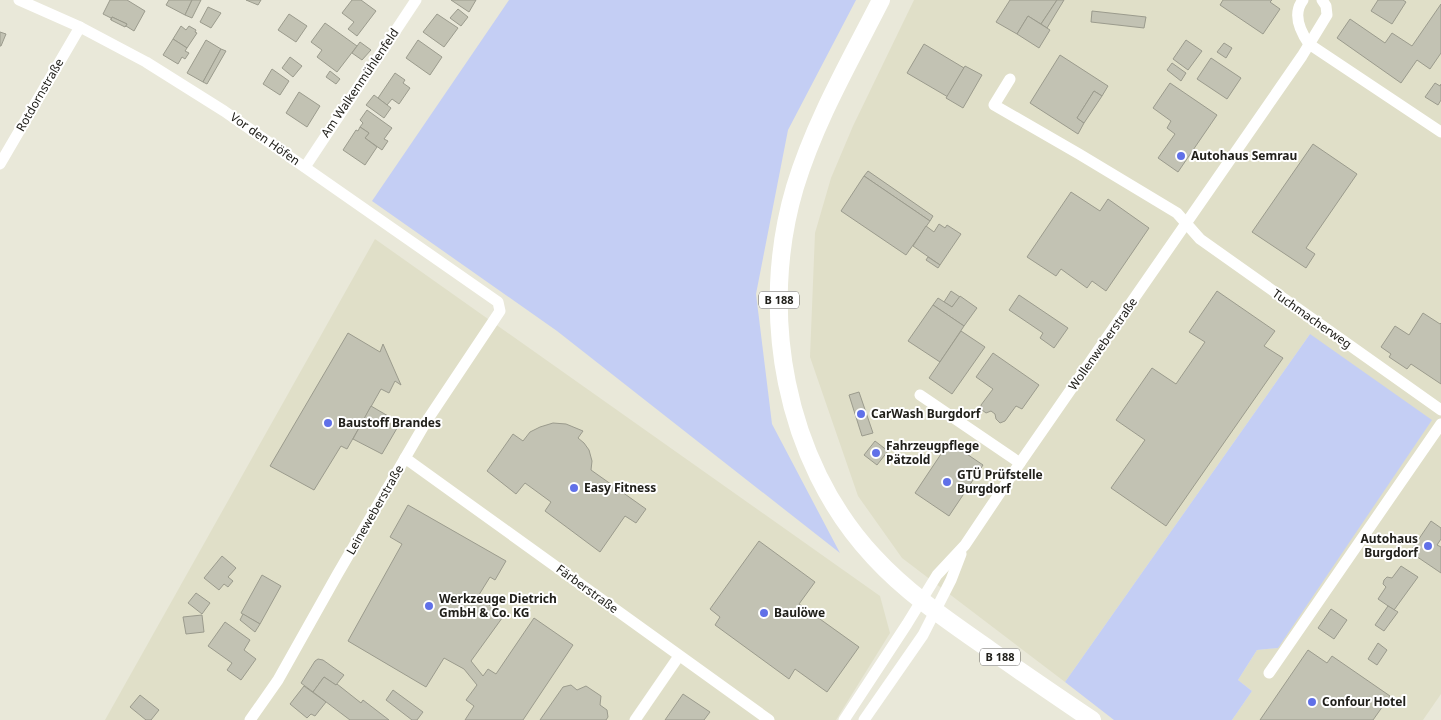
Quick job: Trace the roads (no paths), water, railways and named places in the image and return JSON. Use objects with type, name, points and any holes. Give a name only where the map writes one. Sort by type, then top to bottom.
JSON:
[{"type":"main road","name":"B 188","points":[[881,0],[821,118],[802,164],[787,221],[781,262],[779,296],[780,337],[794,411],[811,459],[830,498],[850,529],[874,557],[921,600],[1092,720]]},
{"type":"street","name":"Vor den Höfen","points":[[19,0],[80,27],[146,62],[218,106],[498,302]]},
{"type":"street","name":"Am Walkenmühlenfeld","points":[[305,166],[416,0]]},
{"type":"street","points":[[1303,0],[1298,9],[1298,20],[1301,32],[1309,44],[1441,132]]},
{"type":"street","name":"Wollenweberstraße","points":[[844,720],[937,575],[962,550],[1309,44],[1327,15],[1326,6],[1322,0]]},
{"type":"street","name":"Rotdornstraße","points":[[0,164],[80,27]]},
{"type":"street","points":[[1010,80],[994,106],[1177,213],[1187,224]]},
{"type":"street","name":"Tuchmacherweg","points":[[1187,224],[1200,239],[1441,410]]},
{"type":"street","name":"Leineweberstraße","points":[[250,720],[278,680],[426,422],[500,310],[498,302]]},
{"type":"street","points":[[920,395],[1020,464]]},
{"type":"street","points":[[1269,673],[1441,424]]},
{"type":"street","name":"Färberstraße","points":[[405,458],[769,720]]},
{"type":"street","name":"Wollenweberstraße","points":[[936,611],[951,580],[962,550]]},
{"type":"street","points":[[864,720],[923,635],[936,611]]},
{"type":"street","points":[[635,720],[679,656]]},
{"type":"place","name":"Autohaus Semrau","points":[[1181,156]]},
{"type":"place","name":"CarWash Burgdorf","points":[[861,414]]},
{"type":"place","name":"Baustoff Brandes","points":[[328,423]]},
{"type":"place","name":"Fahrzeugpflege Pätzold","points":[[876,453]]},
{"type":"place","name":"GTÜ Prüfstelle Burgdorf","points":[[947,482]]},
{"type":"place","name":"Easy Fitness","points":[[574,488]]},
{"type":"place","name":"Autohaus Burgdorf","points":[[1428,546]]},
{"type":"place","name":"Werkzeuge Dietrich GmbH & Co. KG","points":[[429,606]]},
{"type":"place","name":"Baulöwe","points":[[764,613]]},
{"type":"place","name":"Confour Hotel","points":[[1312,702]]}]
